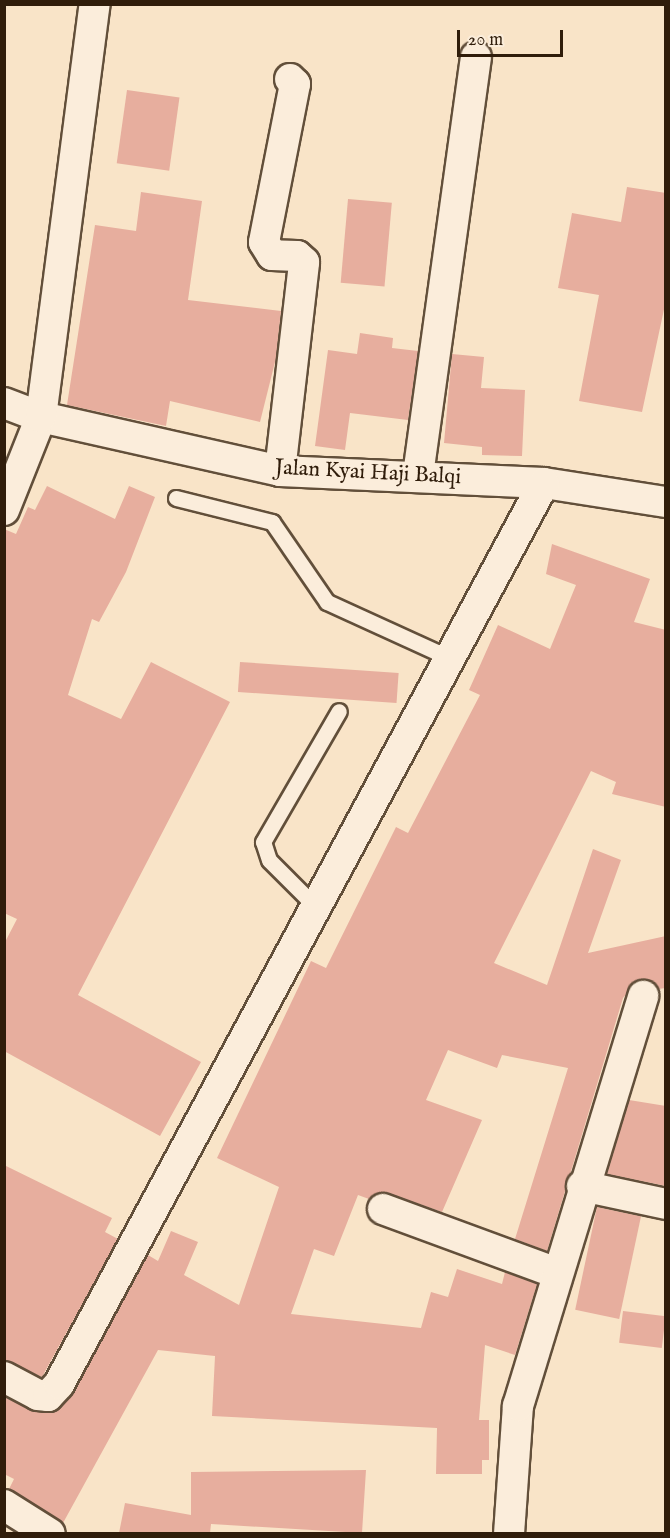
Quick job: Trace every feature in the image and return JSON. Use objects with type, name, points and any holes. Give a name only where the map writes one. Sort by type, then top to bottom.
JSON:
[{"type":"street","points":[[4,510],[40,417],[95,4]]},
{"type":"street","points":[[418,475],[476,57]]},
{"type":"street","points":[[280,471],[304,262],[297,256],[272,255],[264,242],[295,84],[290,79]]},
{"type":"street","name":"Jalan Kyai Haji Balqi","points":[[4,403],[40,417],[280,471],[418,475],[544,483],[666,502]]},
{"type":"street","points":[[4,1377],[38,1395],[48,1396],[59,1384],[544,483]]},
{"type":"street","points":[[509,1533],[518,1406],[582,1186],[643,996]]},
{"type":"street","points":[[582,1186],[666,1204]]},
{"type":"street","points":[[382,1209],[557,1272]]},
{"type":"street","points":[[13,1519],[50,1533]]},
{"type":"lane","points":[[176,498],[272,522],[327,602],[450,658]]},
{"type":"lane","points":[[316,907],[269,860],[263,842],[339,711]]},
{"type":"building","points":[[127,90],[179,97],[169,171],[117,163]]},
{"type":"building","points":[[627,187],[666,193],[666,300],[642,412],[579,401],[599,295],[558,288],[572,213],[621,222]]},
{"type":"building","points":[[141,192],[202,201],[188,300],[281,311],[276,358],[260,422],[170,401],[166,426],[67,405],[95,225],[136,231]]},
{"type":"building","points":[[348,199],[392,203],[385,287],[341,283]]},
{"type":"building","points":[[360,333],[393,338],[392,348],[418,351],[408,420],[350,413],[345,450],[315,446],[328,350],[357,354]]},
{"type":"building","points":[[452,354],[484,357],[481,388],[525,390],[522,456],[482,455],[482,447],[444,443]]},
{"type":"building","points":[[47,486],[115,519],[129,486],[155,497],[126,572],[99,622],[92,619],[68,695],[121,719],[151,662],[230,702],[78,995],[201,1062],[160,1136],[4,1051],[4,944],[17,919],[4,913],[4,529],[16,534],[28,507],[35,510]]},
{"type":"building","points":[[552,544],[650,579],[634,622],[666,630],[666,807],[612,794],[616,782],[591,771],[494,963],[547,985],[593,849],[621,860],[588,953],[666,936],[666,988],[658,989],[649,980],[639,979],[623,998],[547,1251],[515,1239],[568,1068],[502,1055],[497,1068],[448,1050],[426,1100],[482,1120],[442,1212],[388,1193],[369,1199],[358,1195],[334,1256],[314,1249],[291,1314],[421,1328],[431,1292],[448,1297],[457,1269],[502,1284],[505,1272],[537,1284],[515,1355],[485,1345],[479,1420],[489,1420],[489,1460],[482,1460],[482,1474],[436,1474],[437,1428],[212,1416],[215,1356],[158,1350],[63,1523],[9,1489],[14,1479],[4,1474],[4,1397],[36,1412],[61,1408],[74,1392],[148,1255],[158,1261],[171,1231],[198,1242],[184,1275],[239,1305],[279,1187],[217,1158],[311,961],[326,968],[396,827],[408,833],[480,695],[469,690],[498,625],[550,649],[576,585],[546,574]]},
{"type":"building","points":[[240,662],[399,673],[397,703],[238,692]]},
{"type":"building","points":[[629,1100],[666,1106],[666,1186],[607,1174]]},
{"type":"building","points":[[4,1165],[112,1218],[105,1232],[118,1239],[42,1377],[4,1360]]},
{"type":"building","points":[[597,1207],[641,1216],[619,1319],[575,1310]]},
{"type":"building","points":[[623,1311],[666,1316],[662,1348],[619,1343]]},
{"type":"building","points":[[366,1470],[362,1533],[211,1524],[210,1533],[119,1533],[125,1503],[191,1515],[191,1472]]}]
